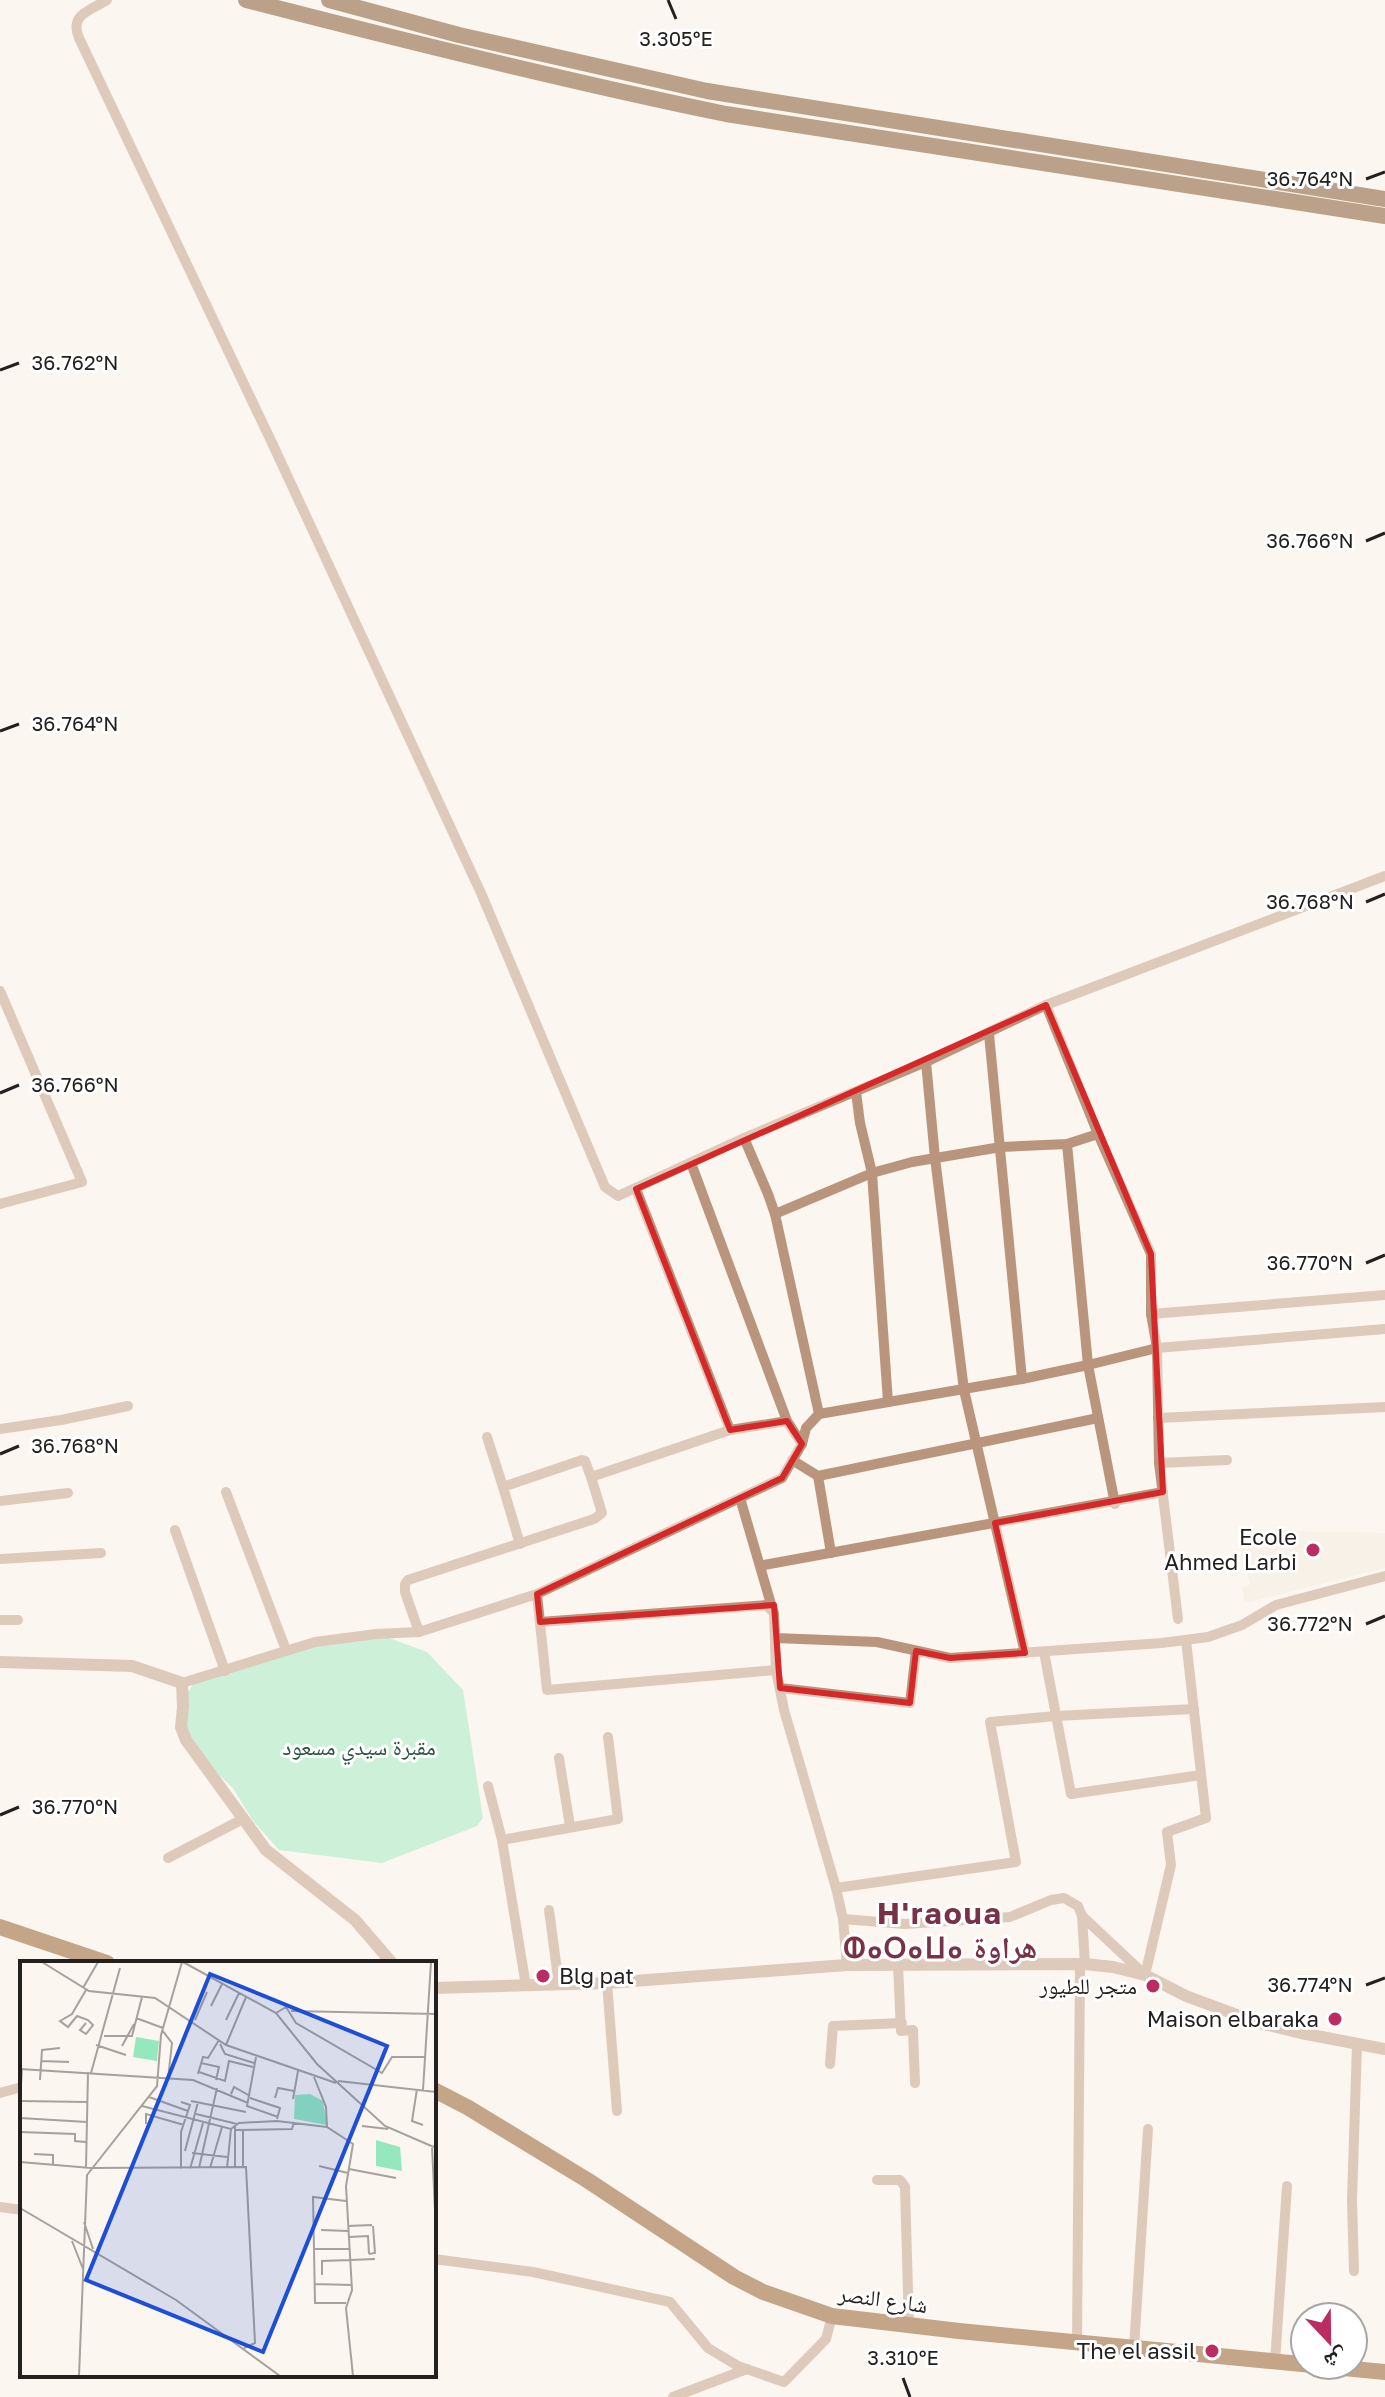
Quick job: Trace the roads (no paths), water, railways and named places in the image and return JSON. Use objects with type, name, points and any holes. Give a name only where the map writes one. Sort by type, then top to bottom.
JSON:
[{"type":"highway","points":[[246,0],[461,55],[726,114],[1385,216]]},
{"type":"highway","points":[[329,0],[473,38],[707,91],[1385,199]]},
{"type":"highway","points":[[1314,188],[1385,189]]},
{"type":"main road","points":[[0,1927],[101,1961]]},
{"type":"main road","name":"شارع النصر","points":[[436,2091],[587,2180],[734,2277],[763,2292],[832,2316],[1385,2372]]},
{"type":"street","points":[[107,0],[84,13],[76,22],[76,31],[481,893],[605,1187],[618,1196],[744,1138],[989,1034],[1046,1005],[1385,876]]},
{"type":"street","points":[[0,991],[82,1182],[0,1204]]},
{"type":"street","points":[[1046,1005],[1151,1254],[1151,1314],[1157,1348],[1159,1463],[1178,1619]]},
{"type":"street","points":[[989,1034],[1022,1379]]},
{"type":"street","points":[[926,1062],[964,1390],[1025,1653]]},
{"type":"street","points":[[856,1092],[872,1173],[888,1402]]},
{"type":"street","points":[[775,1214],[872,1173],[1001,1147],[1067,1144],[1098,1134]]},
{"type":"street","points":[[744,1138],[775,1214],[819,1414]]},
{"type":"street","points":[[1067,1144],[1088,1365],[1114,1502]]},
{"type":"street","points":[[691,1163],[787,1421],[802,1444]]},
{"type":"street","points":[[636,1189],[730,1430]]},
{"type":"street","points":[[1151,1314],[1385,1295]]},
{"type":"street","points":[[0,1662],[132,1666],[182,1683],[315,1642],[419,1632],[537,1594],[782,1478],[802,1444],[806,1428],[819,1414],[1022,1379],[1157,1348],[1385,1329]]},
{"type":"street","points":[[0,1429],[128,1406]]},
{"type":"street","points":[[1158,1418],[1385,1407]]},
{"type":"street","points":[[792,1460],[818,1476],[1098,1418]]},
{"type":"street","points":[[591,1477],[730,1430],[787,1421]]},
{"type":"street","points":[[487,1437],[520,1544]]},
{"type":"street","points":[[419,1632],[405,1592],[408,1580],[520,1544],[602,1513],[585,1461],[582,1460],[503,1487]]},
{"type":"street","points":[[1159,1463],[1227,1460]]},
{"type":"street","points":[[818,1476],[831,1553]]},
{"type":"street","points":[[226,1492],[286,1650]]},
{"type":"street","points":[[764,1565],[1163,1492]]},
{"type":"street","points":[[0,1501],[68,1493]]},
{"type":"street","points":[[740,1498],[774,1613],[776,1670],[797,1757],[836,1888],[843,1919],[847,1965]]},
{"type":"street","points":[[175,1530],[225,1671]]},
{"type":"street","points":[[0,1559],[101,1553]]},
{"type":"street","points":[[775,1638],[877,1642],[950,1658],[1044,1652],[1208,1637],[1242,1625],[1276,1605],[1383,1576],[1385,1589]]},
{"type":"street","points":[[537,1594],[547,1690],[776,1670]]},
{"type":"street","points":[[540,1622],[766,1605],[774,1613]]},
{"type":"street","points":[[0,1620],[18,1620]]},
{"type":"street","points":[[1145,1975],[1171,1865],[1167,1832],[1206,1818],[1186,1640]]},
{"type":"street","points":[[780,1688],[910,1703],[916,1651]]},
{"type":"street","points":[[1044,1652],[1071,1794],[1201,1775]]},
{"type":"street","points":[[182,1683],[181,1727],[186,1740],[266,1850],[355,1920],[390,1961]]},
{"type":"street","points":[[836,1888],[1016,1862],[990,1722],[1194,1709]]},
{"type":"street","points":[[502,1840],[618,1819],[608,1737]]},
{"type":"street","points":[[559,1758],[570,1826]]},
{"type":"street","points":[[488,1786],[502,1840],[526,1986]]},
{"type":"street","points":[[168,1858],[243,1819]]},
{"type":"street","points":[[843,1919],[905,1924],[1010,1917],[1051,1900],[1064,1898],[1078,1906],[1082,1916],[1082,1965],[1077,2343]]},
{"type":"street","points":[[549,1910],[559,1985]]},
{"type":"street","points":[[1082,1916],[1145,1975]]},
{"type":"street","points":[[436,1988],[607,1983],[847,1965],[1082,1965],[1113,1967],[1145,1975],[1186,1996],[1256,2022],[1385,2049]]},
{"type":"street","points":[[898,1965],[901,2031],[913,2030],[915,2083]]},
{"type":"street","points":[[607,1983],[617,2111]]},
{"type":"street","points":[[830,2064],[833,2026],[902,2023]]},
{"type":"street","points":[[1354,2271],[1352,2200],[1357,2044]]},
{"type":"street","points":[[0,2093],[20,2088]]},
{"type":"street","points":[[1134,2348],[1148,2129]]},
{"type":"street","points":[[877,2180],[900,2180],[905,2187],[909,2326]]},
{"type":"street","points":[[1275,2362],[1287,2186]]},
{"type":"street","points":[[0,2207],[20,2210]]},
{"type":"street","points":[[436,2259],[533,2272],[670,2302],[708,2348],[738,2366],[784,2382],[826,2339],[832,2316]]},
{"type":"street","points":[[673,2397],[747,2369]]},
{"type":"place","name":"Ecole Ahmed Larbi","points":[[1313,1550]]},
{"type":"place","name":"Blg pat","points":[[543,1976]]},
{"type":"place","name":"متجر للطيور","points":[[1153,1986]]},
{"type":"place","name":"Maison elbaraka","points":[[1335,2019]]},
{"type":"place","name":"The el assil","points":[[1212,2351]]},
{"type":"district","name":"H'raoua ⵀⴰⵔⴰⵡⴰ هراوة","points":[[940,1931]]},
{"type":"park label","name":"مقبرة سيدي مسعود","points":[[359,1747]]}]
